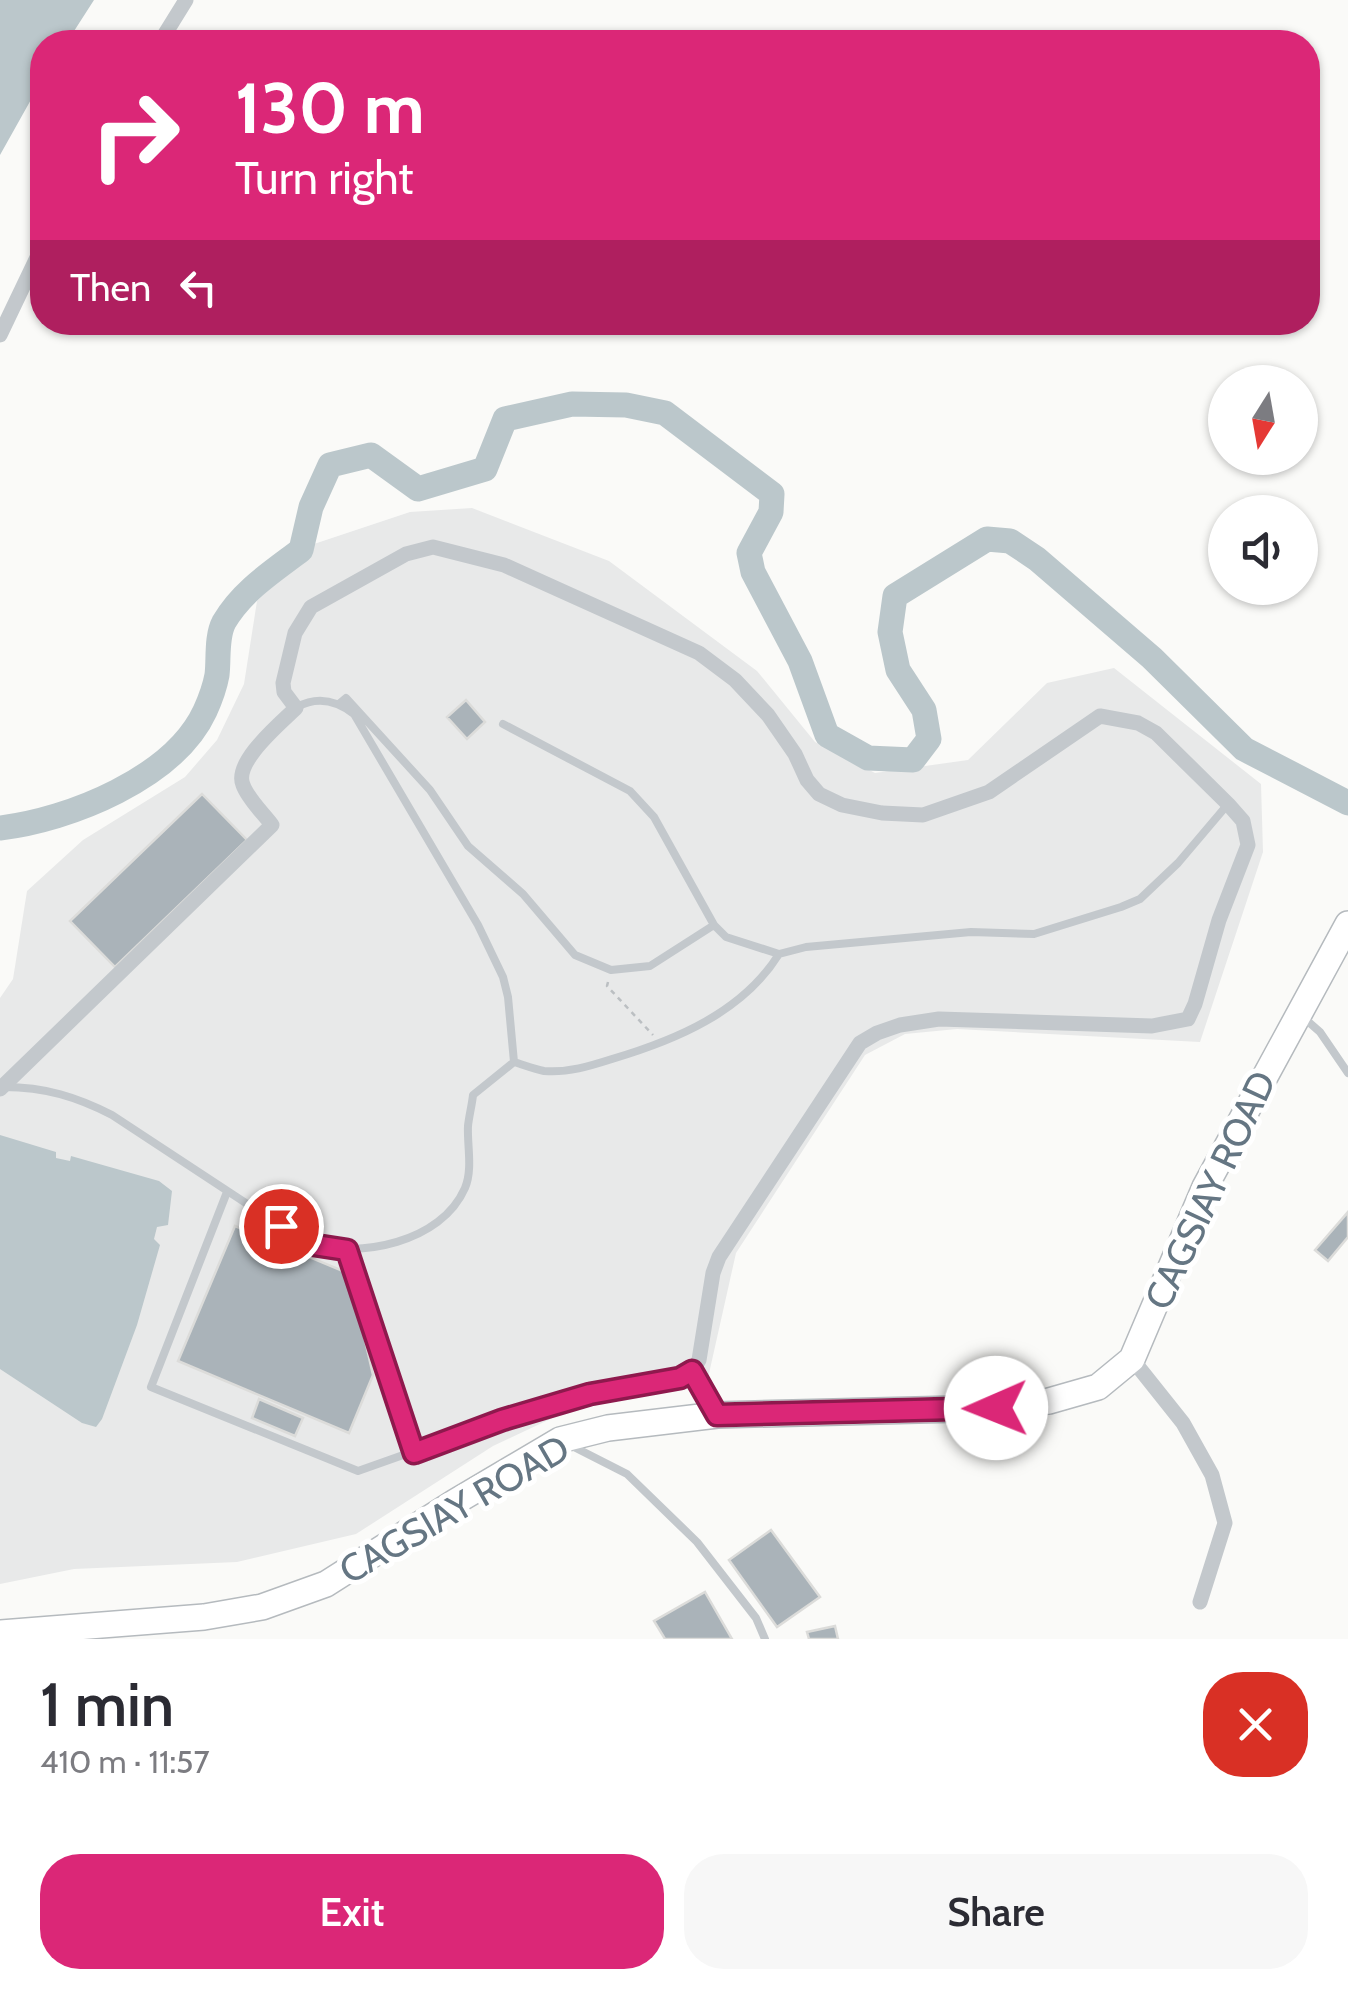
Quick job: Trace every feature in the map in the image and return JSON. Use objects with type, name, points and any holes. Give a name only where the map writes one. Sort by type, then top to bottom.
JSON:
[{"type":"main road","name":"CAGSIAY ROAD","points":[[0,1633],[204,1618],[262,1607],[326,1584],[560,1440],[608,1428],[717,1415],[996,1408],[1049,1401],[1098,1388],[1132,1359],[1205,1188],[1348,924]]},
{"type":"street","points":[[168,30],[186,0]]},
{"type":"street","points":[[0,336],[30,272]]},
{"type":"street","points":[[2,1088],[272,825],[243,786],[243,766],[296,708],[284,692],[295,633],[312,607],[406,554],[433,547],[504,565],[700,653],[735,680],[768,716],[819,794],[842,805],[923,815],[959,804],[1014,777],[1100,716],[1120,718],[1156,732],[1242,820],[1248,844],[1188,1019],[1152,1026],[939,1019],[900,1024],[860,1043],[719,1257],[700,1360],[692,1371],[717,1415]]},
{"type":"street","points":[[1132,1359],[1183,1423],[1212,1474],[1225,1524],[1200,1602]]},
{"type":"lane","points":[[340,703],[346,698],[430,790],[468,846],[523,894],[575,956],[611,970],[650,966],[714,924]]},
{"type":"lane","points":[[296,708],[314,700],[340,703],[354,714],[478,926],[503,977],[514,1062]]},
{"type":"lane","points":[[503,724],[630,791],[654,818],[714,924],[726,937],[779,954],[806,947],[971,932],[1034,934],[1121,908],[1140,899],[1178,863],[1228,804]]},
{"type":"lane","points":[[514,1062],[542,1070],[576,1070],[662,1044],[746,994],[766,976],[779,954]]},
{"type":"lane","points":[[1298,1013],[1320,1032],[1348,1072]]},
{"type":"lane","points":[[2,1088],[50,1090],[79,1098],[151,1139],[308,1244],[347,1250],[408,1238],[444,1216],[466,1187],[468,1126],[474,1095],[514,1062]]},
{"type":"lane","points":[[227,1192],[150,1387],[358,1471],[502,1420],[590,1394],[680,1378],[692,1371]]},
{"type":"lane","points":[[347,1250],[414,1453]]},
{"type":"lane","points":[[560,1440],[627,1474],[696,1542],[756,1618],[764,1639]]},
{"type":"path","points":[[611,970],[607,986],[662,1044]]},
{"type":"shaded area","points":[[0,0],[94,0],[75,30],[30,30],[30,101],[0,155]]},
{"type":"shaded area","points":[[472,508],[609,561],[757,671],[815,742],[875,773],[968,760],[1047,683],[1114,668],[1261,784],[1263,852],[1200,1042],[957,1029],[905,1034],[865,1055],[736,1253],[708,1378],[563,1413],[493,1446],[356,1534],[237,1562],[74,1569],[0,1584],[0,998],[13,979],[27,891],[83,840],[185,777],[217,740],[244,684],[257,601],[314,544],[410,512]]},
{"type":"shaded area","points":[[0,1135],[56,1152],[56,1158],[70,1161],[71,1156],[159,1181],[172,1191],[168,1225],[157,1227],[154,1239],[160,1245],[137,1325],[96,1427],[82,1423],[0,1369]]},
{"type":"building","points":[[466,700],[485,722],[467,739],[447,717]]},
{"type":"building","points":[[202,794],[247,840],[115,967],[70,921]]},
{"type":"building","points":[[1348,1212],[1348,1237],[1328,1261],[1315,1250]]},
{"type":"building","points":[[235,1226],[350,1274],[373,1375],[349,1433],[178,1361]]},
{"type":"building","points":[[259,1399],[303,1418],[295,1436],[252,1418]]},
{"type":"building","points":[[771,1530],[820,1597],[777,1627],[729,1560]]},
{"type":"building","points":[[705,1592],[732,1639],[665,1639],[654,1621]]},
{"type":"building","points":[[835,1626],[838,1639],[809,1639],[807,1632]]},
{"type":"waterway","points":[[0,828],[57,816],[117,792],[170,756],[190,735],[214,688],[224,622],[249,591],[301,550],[311,507],[330,465],[371,455],[418,489],[485,469],[505,419],[572,404],[626,405],[665,413],[772,494],[771,512],[749,553],[753,572],[800,661],[827,735],[868,758],[913,760],[929,739],[924,710],[898,670],[890,632],[895,596],[987,539],[1010,541],[1037,559],[1152,658],[1244,749],[1348,803]]},
{"type":"route","points":[[281,1226],[308,1244],[347,1250],[414,1453],[502,1420],[590,1394],[680,1378],[692,1371],[717,1415],[996,1408]]}]
